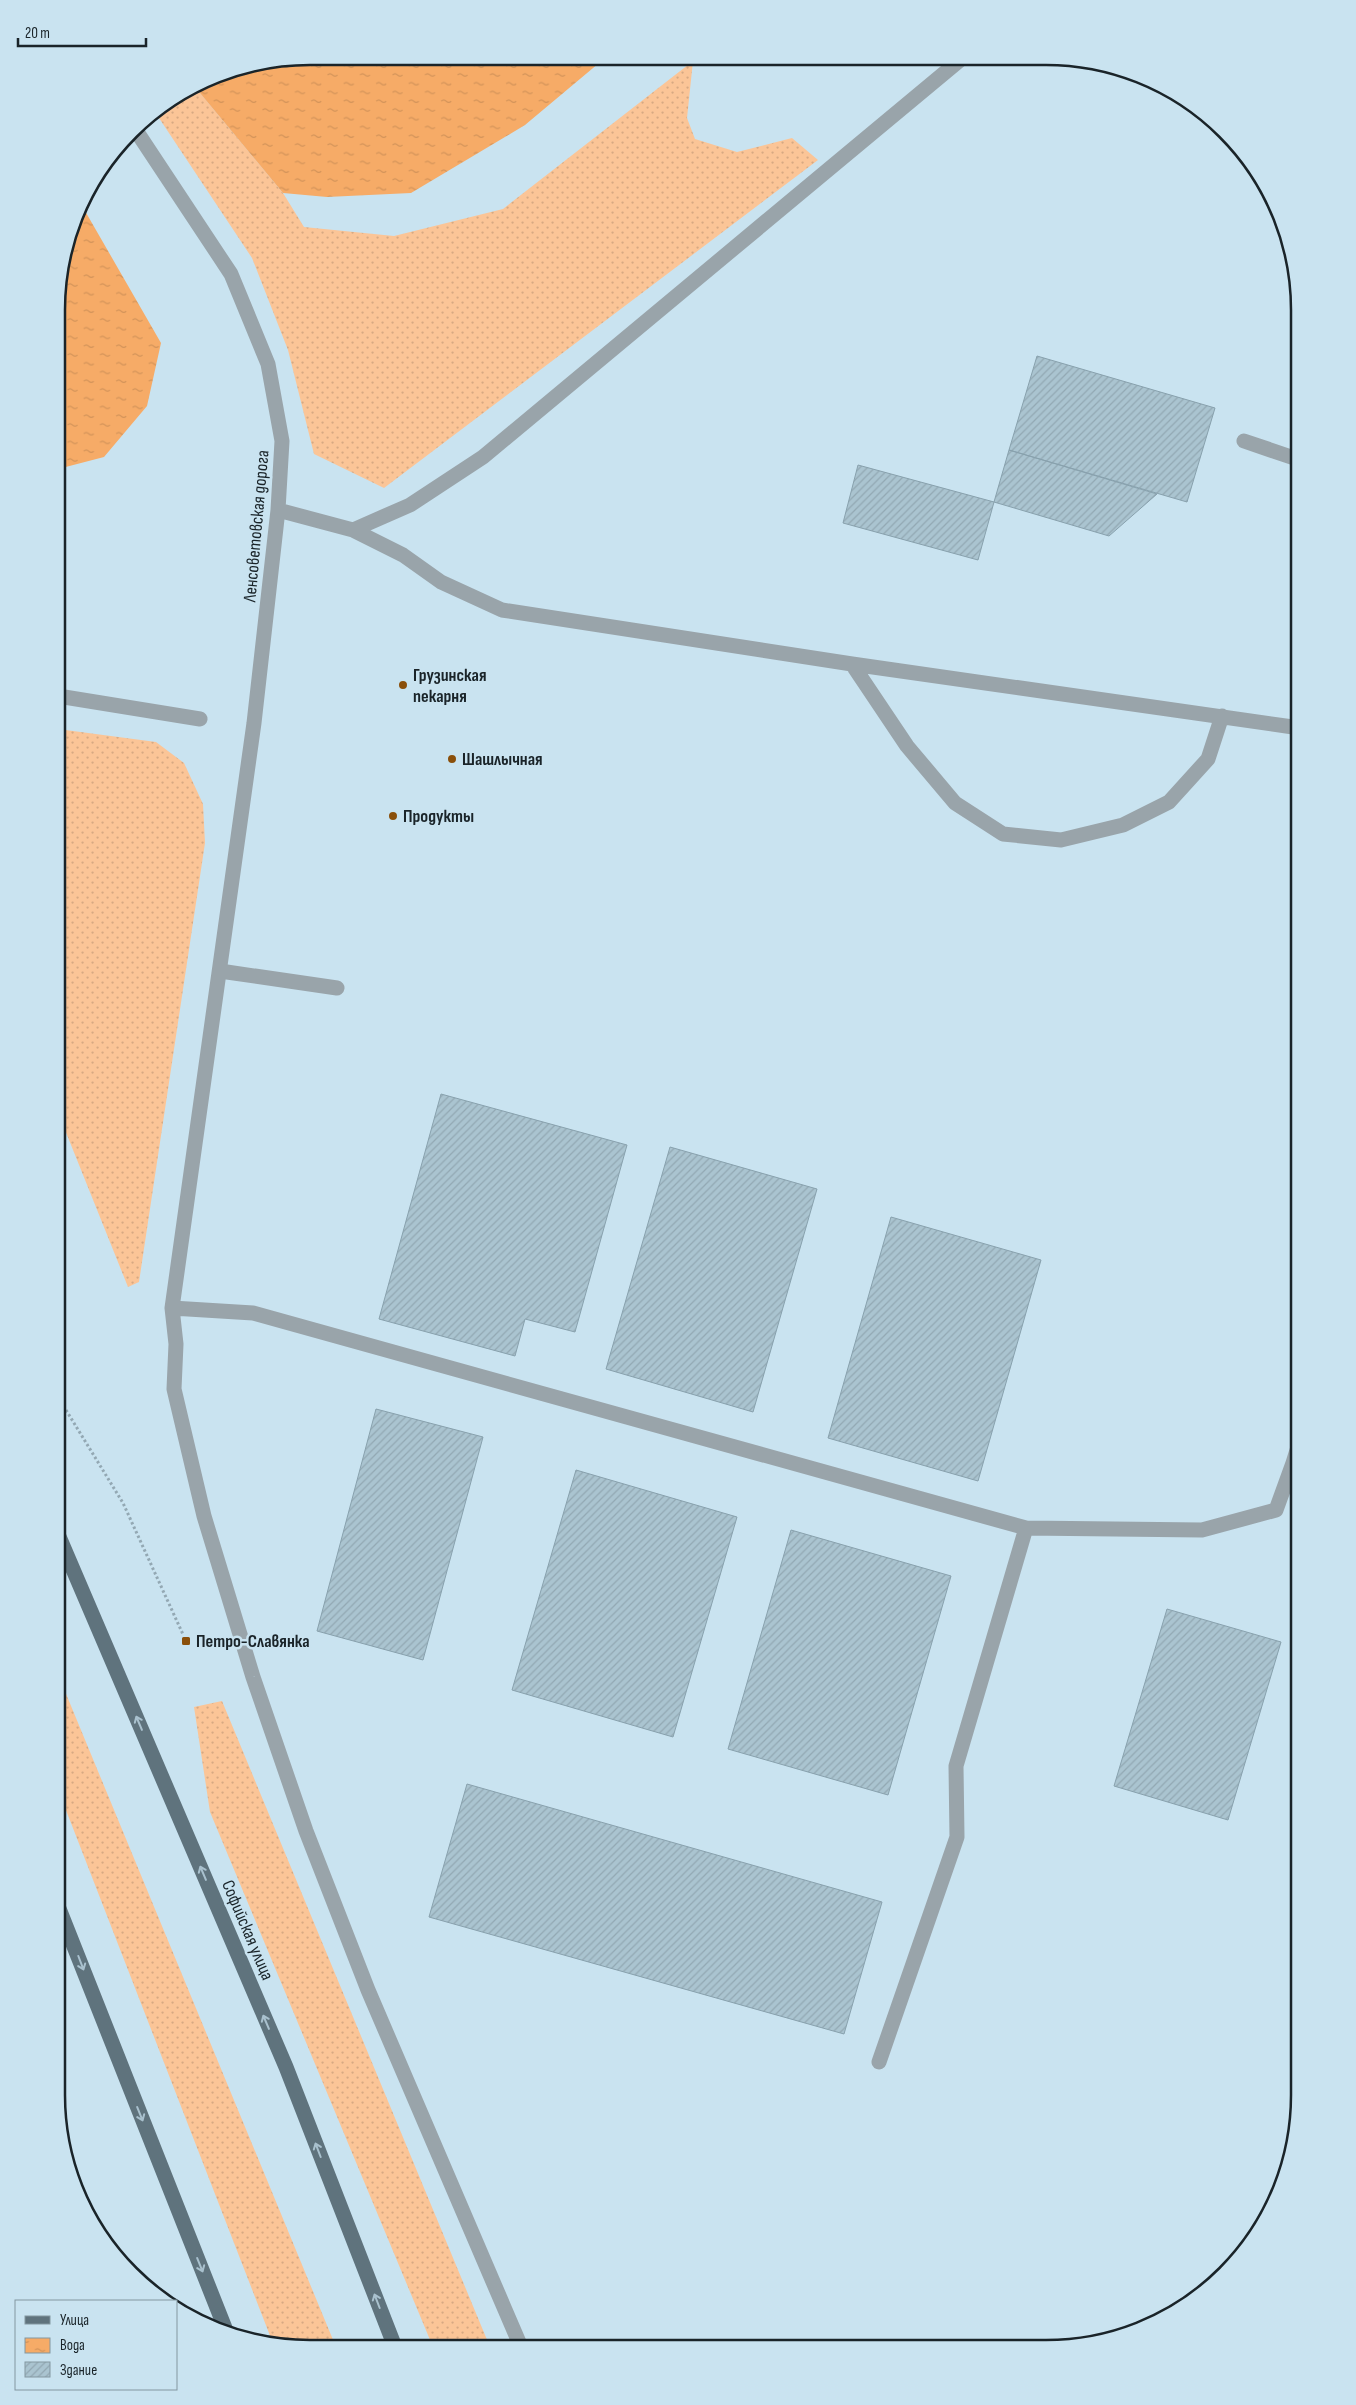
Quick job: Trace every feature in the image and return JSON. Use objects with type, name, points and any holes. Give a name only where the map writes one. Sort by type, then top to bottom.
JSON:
[{"type":"main road","name":"Софийская улица","points":[[65,1551],[286,2067],[392,2340]]},
{"type":"main road","points":[[65,1924],[223,2324]]},
{"type":"street","points":[[353,530],[410,506],[484,457],[954,65]]},
{"type":"street","name":"Ленсоветовская дорога","points":[[139,135],[231,274],[268,364],[282,441],[278,510],[254,723],[172,1308],[176,1344],[174,1390],[204,1516],[253,1677],[306,1831],[368,1990],[518,2340]]},
{"type":"street","points":[[1244,441],[1291,457]]},
{"type":"street","points":[[278,510],[353,530],[403,555],[441,582],[502,610],[852,664],[1291,727]]},
{"type":"street","points":[[852,664],[907,746],[954,804],[1003,834],[1061,840],[1123,825],[1169,802],[1208,759],[1222,716]]},
{"type":"street","points":[[65,697],[200,719]]},
{"type":"street","points":[[220,971],[337,988]]},
{"type":"street","points":[[172,1308],[253,1313],[1026,1528],[1202,1530],[1276,1510],[1291,1476]]},
{"type":"street","points":[[879,2062],[957,1837],[956,1766],[1026,1528]]},
{"type":"path","points":[[66,1410],[122,1503],[186,1641]]},
{"type":"shaded area","points":[[688,65],[693,65],[687,118],[695,139],[737,152],[792,138],[818,160],[384,488],[314,454],[288,350],[252,258],[159,118],[174,106],[199,92],[283,193],[304,227],[394,236],[503,209]]},
{"type":"shaded area","points":[[65,730],[156,742],[184,763],[203,804],[205,843],[139,1282],[128,1287],[65,1130]]},
{"type":"shaded area","points":[[65,1691],[333,2340],[270,2337],[65,1808]]},
{"type":"shaded area","points":[[222,1701],[487,2340],[430,2340],[210,1812],[194,1707]]},
{"type":"water","points":[[310,65],[597,65],[525,125],[411,193],[327,197],[283,193],[199,92],[231,78],[278,67]]},
{"type":"water","points":[[86,212],[161,343],[147,406],[104,457],[65,467],[65,310],[67,278],[73,247]]},
{"type":"building","points":[[1037,356],[1215,408],[1187,502],[1009,450]]},
{"type":"building","points":[[1009,450],[1157,494],[1109,536],[994,502]]},
{"type":"building","points":[[858,465],[994,502],[978,560],[843,523]]},
{"type":"building","points":[[441,1094],[627,1145],[575,1332],[525,1319],[515,1356],[379,1319]]},
{"type":"building","points":[[670,1147],[817,1189],[753,1412],[606,1369]]},
{"type":"building","points":[[891,1217],[1041,1260],[978,1481],[828,1438]]},
{"type":"building","points":[[376,1409],[483,1437],[423,1660],[317,1631]]},
{"type":"building","points":[[576,1470],[737,1517],[673,1737],[512,1690]]},
{"type":"building","points":[[791,1530],[951,1576],[888,1795],[728,1749]]},
{"type":"building","points":[[1167,1609],[1281,1642],[1228,1820],[1114,1786]]},
{"type":"building","points":[[467,1784],[882,1902],[844,2034],[429,1917]]},
{"type":"place","name":"Грузинская пекарня","points":[[403,685]]},
{"type":"place","name":"Шашлычная","points":[[452,759]]},
{"type":"place","name":"Продукты","points":[[393,816]]},
{"type":"place","name":"Петро-Славянка","points":[[186,1641]]}]
